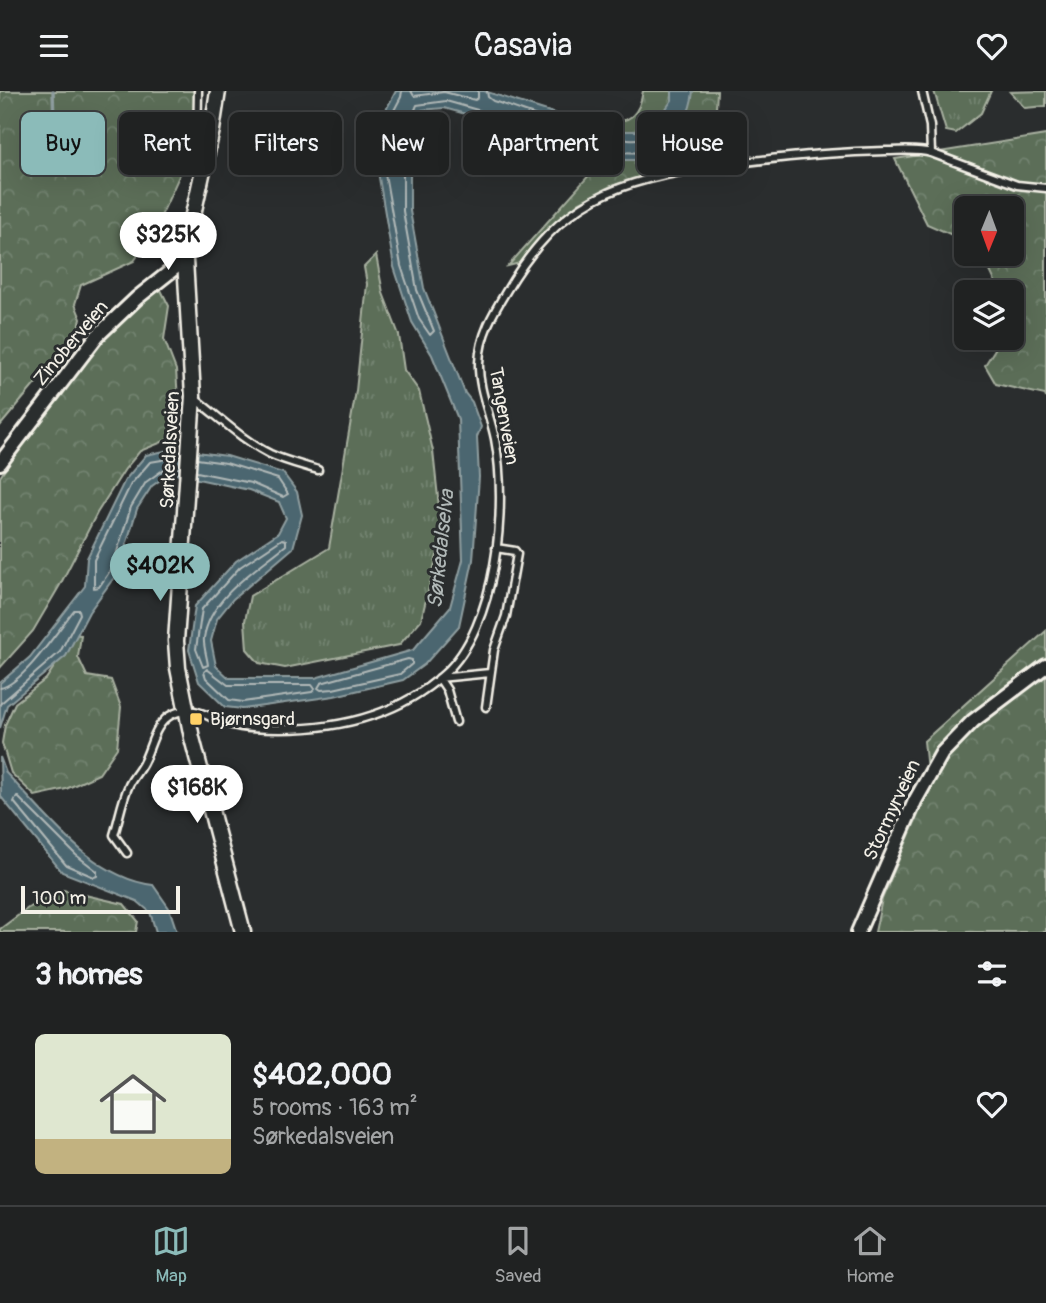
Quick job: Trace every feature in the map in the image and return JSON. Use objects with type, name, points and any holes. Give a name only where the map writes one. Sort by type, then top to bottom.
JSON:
[{"type":"street","name":"Sørkedalsveien","points":[[214,112],[218,91]]},
{"type":"street","name":"Sørkedalsveien","points":[[202,175],[185,260],[193,396],[176,631],[177,668],[243,932]]},
{"type":"street","name":"Zinoberveien","points":[[0,463],[97,336],[137,298],[185,260]]},
{"type":"street","name":"Stormyrveien","points":[[858,932],[929,771],[942,753],[973,721],[1046,666]]},
{"type":"lane","points":[[198,91],[198,112]]},
{"type":"lane","points":[[922,91],[930,126],[931,153]]},
{"type":"lane","name":"Tangenveien","points":[[186,710],[200,711],[229,724],[260,729],[330,727],[360,721],[392,708],[439,678],[463,653],[480,620],[496,548],[498,466],[495,437],[479,372],[483,335],[518,272],[580,206],[611,190],[675,172],[736,163],[862,152],[931,153],[1017,185],[1046,188]]},
{"type":"lane","points":[[193,396],[234,431],[258,447],[318,470]]},
{"type":"lane","points":[[486,707],[494,650],[506,616],[517,554],[515,551],[496,548]]},
{"type":"lane","points":[[456,722],[447,690],[439,678],[490,673]]},
{"type":"lane","points":[[127,853],[114,835],[129,786],[144,762],[157,728],[172,715],[186,710]]},
{"type":"green space","points":[[0,91],[196,91],[202,112],[119,112],[119,175],[180,175],[152,236],[134,261],[81,285],[75,304],[81,319],[77,334],[0,426]]},
{"type":"green space","points":[[643,91],[717,91],[716,112],[637,112],[637,175],[650,175],[611,186],[578,203],[524,262],[508,266],[589,175],[623,175],[623,120],[632,116],[639,107]]},
{"type":"green space","points":[[934,91],[991,91],[981,113],[956,133],[946,131]]},
{"type":"green space","points":[[1046,91],[1046,106],[1025,108],[1010,92]]},
{"type":"green space","points":[[1046,135],[1046,398],[1045,395],[996,384],[985,365],[994,350],[1024,350],[1024,280],[994,280],[988,266],[1024,266],[1024,196],[954,196],[954,236],[927,224],[895,159]]},
{"type":"green space","points":[[376,255],[383,293],[399,335],[404,370],[419,391],[433,451],[442,535],[421,620],[399,645],[285,668],[259,663],[247,649],[245,621],[250,596],[329,548],[356,391],[367,284],[364,267]]},
{"type":"green space","points":[[161,290],[169,306],[164,339],[176,370],[179,414],[172,438],[140,451],[125,469],[97,513],[33,631],[0,668],[0,477],[75,367],[137,302]]},
{"type":"green space","points":[[1046,631],[1046,932],[875,932],[882,899],[929,789],[924,741]]},
{"type":"green space","points":[[69,634],[81,635],[78,657],[87,676],[111,680],[121,707],[117,748],[99,774],[66,789],[35,796],[11,773],[2,743],[5,725],[15,703],[46,679],[58,661]]},
{"type":"green space","points":[[63,890],[124,904],[138,921],[136,932],[0,932],[0,929],[28,908]]},
{"type":"water","points":[[396,91],[484,91],[550,112],[463,113],[444,108],[421,112],[385,112]]},
{"type":"water","points":[[672,91],[693,91],[689,110],[664,112],[672,100]]},
{"type":"water","points":[[623,131],[637,131],[637,160],[623,160]]},
{"type":"water","points":[[379,175],[410,175],[410,211],[424,288],[481,427],[477,437],[479,477],[473,560],[459,626],[425,664],[403,680],[334,696],[243,709],[225,707],[199,682],[189,650],[195,606],[236,561],[278,533],[286,518],[279,502],[249,490],[170,473],[152,486],[137,509],[118,572],[89,612],[66,656],[7,705],[0,728],[0,683],[30,657],[85,586],[87,558],[125,480],[146,455],[174,449],[227,456],[283,473],[297,492],[302,515],[293,548],[233,599],[217,619],[211,641],[216,666],[229,678],[315,678],[413,650],[450,607],[463,560],[458,419],[432,355],[412,322],[394,267]]},
{"type":"water","points":[[0,757],[6,773],[72,842],[110,870],[131,880],[153,885],[169,908],[177,932],[156,932],[150,912],[137,901],[62,872],[1,797]]},
{"type":"waterway","points":[[53,91],[54,112]]},
{"type":"place","name":"Bjørnsgard","points":[[196,719]]},
{"type":"water label","name":"Sørkedalselva","points":[[441,549]]}]
